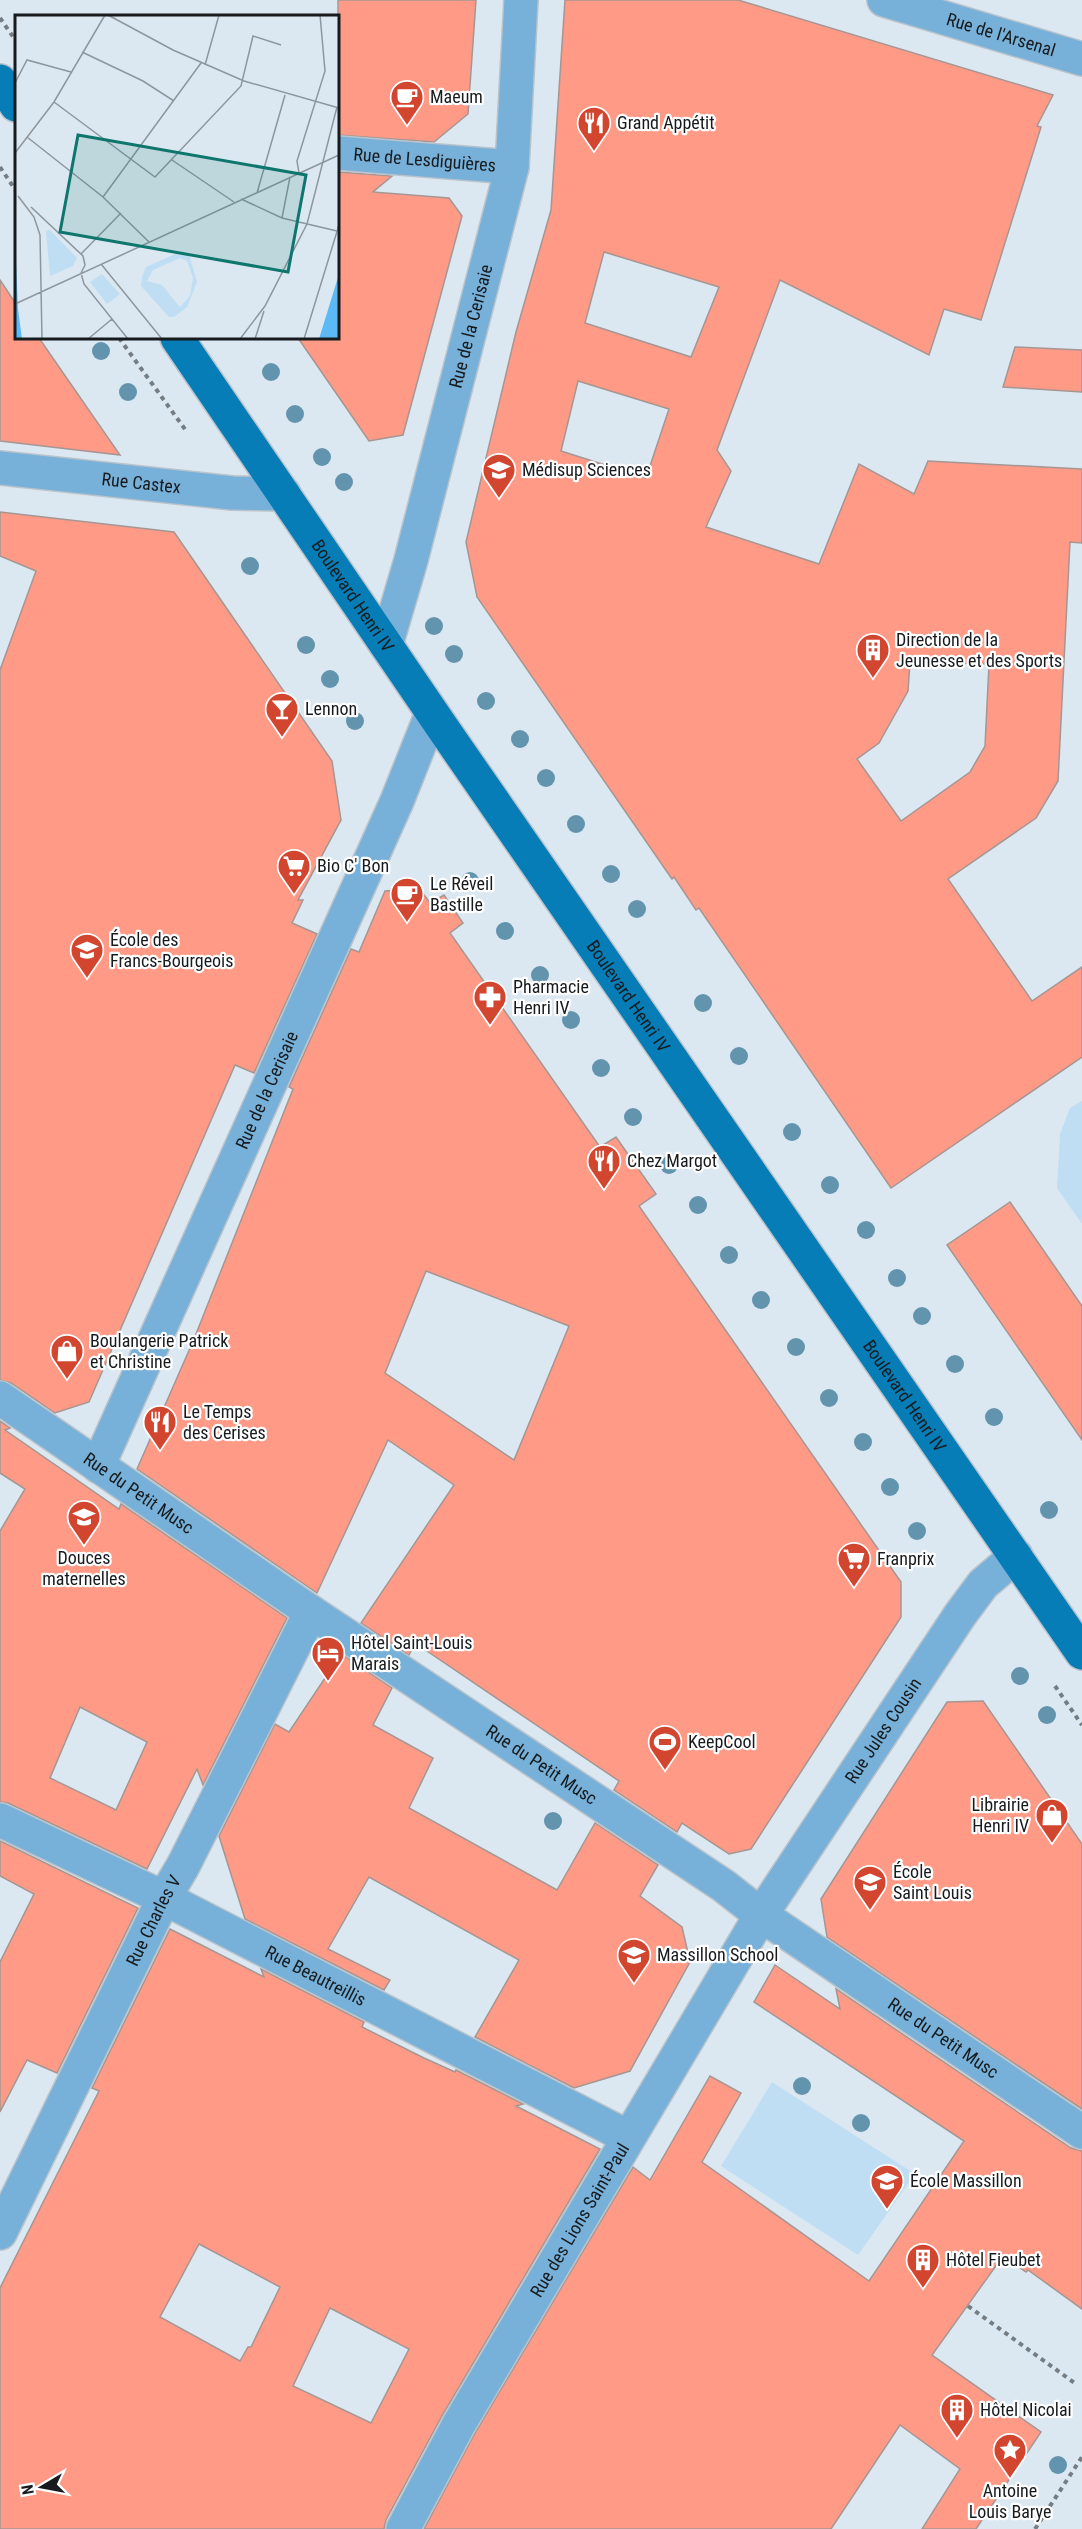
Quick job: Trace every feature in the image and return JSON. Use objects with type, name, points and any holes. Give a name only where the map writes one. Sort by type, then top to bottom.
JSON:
[{"type":"main road","points":[[0,81],[15,104]]},
{"type":"main road","name":"Boulevard Henri IV","points":[[178,339],[432,713],[1082,1653]]},
{"type":"street","name":"Rue de la Cerisaie","points":[[386,645],[411,560],[512,168],[522,0]]},
{"type":"street","name":"Rue de l'Arsenal","points":[[884,0],[1082,59]]},
{"type":"street","name":"Rue de Lesdiguières","points":[[339,153],[512,168]]},
{"type":"street","name":"Rue Castex","points":[[0,468],[232,493],[284,494]]},
{"type":"street","name":"Rue de la Cerisaie","points":[[99,1466],[397,801],[432,713]]},
{"type":"street","name":"Rue du Petit Musc","points":[[0,1398],[311,1612],[724,1886],[761,1915],[1082,2132]]},
{"type":"street","name":"Rue Jules Cousin","points":[[761,1915],[960,1615],[983,1584],[1016,1556]]},
{"type":"street","name":"Rue Charles V","points":[[0,2233],[164,1898],[183,1866],[311,1612]]},
{"type":"street","name":"Rue Beautreillis","points":[[0,1820],[164,1898],[628,2137]]},
{"type":"street","name":"Rue des Lions Saint-Paul","points":[[403,2529],[459,2424],[761,1915]]},
{"type":"path","points":[[0,18],[15,40]]},
{"type":"path","points":[[0,167],[15,189]]},
{"type":"path","points":[[968,2306],[1076,2384]]},
{"type":"path","points":[[1035,2529],[1082,2457]]},
{"type":"shaded area","points":[[1082,1101],[1082,1224],[1057,1188],[1060,1134],[1070,1108]]},
{"type":"shaded area","points":[[772,2082],[915,2174],[858,2255],[721,2166]]},
{"type":"building","points":[[338,0],[476,0],[468,114],[434,142],[339,135]]},
{"type":"building","points":[[565,0],[738,0],[1053,95],[1037,126],[1041,127],[981,320],[944,309],[929,355],[780,280],[717,450],[731,471],[706,527],[819,564],[859,464],[914,494],[928,461],[1082,469],[1082,543],[1070,542],[1058,781],[1036,818],[948,879],[1032,1001],[1082,967],[1082,1057],[891,1188],[699,908],[696,910],[674,877],[672,879],[477,597],[466,542],[516,332],[551,210]],"holes":[[[604,252],[719,287],[691,357],[585,323]],[[578,381],[669,409],[646,478],[561,451]],[[910,662],[989,664],[985,746],[970,772],[901,821],[857,759],[879,743],[908,691]]]},
{"type":"building","points":[[339,172],[392,176],[373,192],[449,198],[462,216],[403,435],[369,441],[299,339],[339,339]]},
{"type":"building","points":[[0,280],[15,302],[15,339],[40,339],[120,455],[0,441]]},
{"type":"building","points":[[1015,347],[1082,350],[1082,392],[1003,387]]},
{"type":"building","points":[[0,512],[174,532],[332,761],[341,820],[298,900],[303,900],[292,923],[317,934],[254,1073],[235,1065],[89,1402],[55,1413],[11,1383],[0,1380],[0,670],[36,571],[0,556]]},
{"type":"building","points":[[419,888],[430,903],[444,895],[463,923],[450,933],[600,1147],[616,1137],[656,1194],[639,1206],[901,1582],[901,1617],[751,1849],[729,1854],[682,1823],[677,1832],[614,1790],[619,1781],[415,1643],[409,1655],[361,1623],[454,1485],[388,1440],[317,1593],[137,1469],[194,1339],[293,1089],[289,1087],[351,949],[359,952],[385,891]],"holes":[[[426,1271],[569,1326],[514,1460],[385,1373]]]},
{"type":"building","points":[[1010,1202],[1082,1306],[1082,1440],[947,1245]]},
{"type":"building","points":[[0,1421],[10,1428],[5,1430],[119,1509],[121,1504],[287,1618],[203,1785],[197,1769],[147,1869],[8,1803],[0,1802],[0,1531],[25,1489],[0,1473]],"holes":[[[80,1707],[147,1742],[116,1810],[50,1778]]]},
{"type":"building","points":[[341,1654],[392,1688],[373,1725],[433,1758],[409,1808],[557,1890],[595,1823],[658,1865],[640,1896],[682,1927],[690,1962],[630,2071],[574,2088],[475,2037],[519,1960],[369,1877],[328,1949],[390,1980],[384,1990],[245,1919],[219,1836],[275,1724],[289,1732]]},
{"type":"building","points":[[983,1701],[1082,1844],[1082,2109],[827,1937],[821,1899],[947,1702]]},
{"type":"building","points":[[0,1841],[138,1908],[57,2073],[27,2060],[0,2112],[0,1962],[34,1894],[0,1876]]},
{"type":"building","points":[[170,1929],[264,1977],[261,1969],[364,2022],[362,2027],[523,2104],[516,2106],[600,2149],[443,2414],[386,2520],[384,2529],[0,2529],[0,2288],[99,2091],[92,2088]],"holes":[[[199,2244],[280,2287],[251,2347],[248,2347],[240,2361],[160,2317]],[[330,2308],[409,2349],[371,2423],[293,2386]]]},
{"type":"building","points":[[775,1965],[840,2009],[836,1989],[1071,2148],[1082,2151],[1082,2309],[1028,2270],[1026,2272],[1003,2256],[932,2355],[1041,2432],[976,2529],[922,2529],[960,2469],[900,2425],[831,2529],[424,2529],[475,2433],[633,2167],[650,2180],[710,2076],[741,2093],[702,2162],[869,2281],[964,2141],[754,2002]]},
{"type":"place","name":"Maeum","points":[[407,126]]},
{"type":"place","name":"Grand Appétit","points":[[594,152]]},
{"type":"place","name":"Médisup Sciences","points":[[499,499]]},
{"type":"place","name":"Direction de la Jeunesse et des Sports","points":[[873,679]]},
{"type":"place","name":"Lennon","points":[[282,738]]},
{"type":"place","name":"Bio C' Bon","points":[[294,895]]},
{"type":"place","name":"Le Réveil Bastille","points":[[407,923]]},
{"type":"place","name":"École des Francs-Bourgeois","points":[[87,979]]},
{"type":"place","name":"Pharmacie Henri IV","points":[[490,1026]]},
{"type":"place","name":"Chez Margot","points":[[604,1190]]},
{"type":"place","name":"Boulangerie Patrick et Christine","points":[[67,1380]]},
{"type":"place","name":"Le Temps des Cerises","points":[[160,1451]]},
{"type":"place","name":"Douces maternelles","points":[[84,1546]]},
{"type":"place","name":"Franprix","points":[[854,1588]]},
{"type":"place","name":"Hôtel Saint-Louis Marais","points":[[328,1682]]},
{"type":"place","name":"KeepCool","points":[[665,1771]]},
{"type":"place","name":"Librairie Henri IV","points":[[1052,1844]]},
{"type":"place","name":"École Saint Louis","points":[[870,1911]]},
{"type":"place","name":"Massillon School","points":[[634,1984]]},
{"type":"place","name":"École Massillon","points":[[887,2210]]},
{"type":"place","name":"Hôtel Fieubet","points":[[923,2289]]},
{"type":"place","name":"Hôtel Nicolai","points":[[957,2439]]},
{"type":"place","name":"Antoine Louis Barye","points":[[1010,2479]]}]
